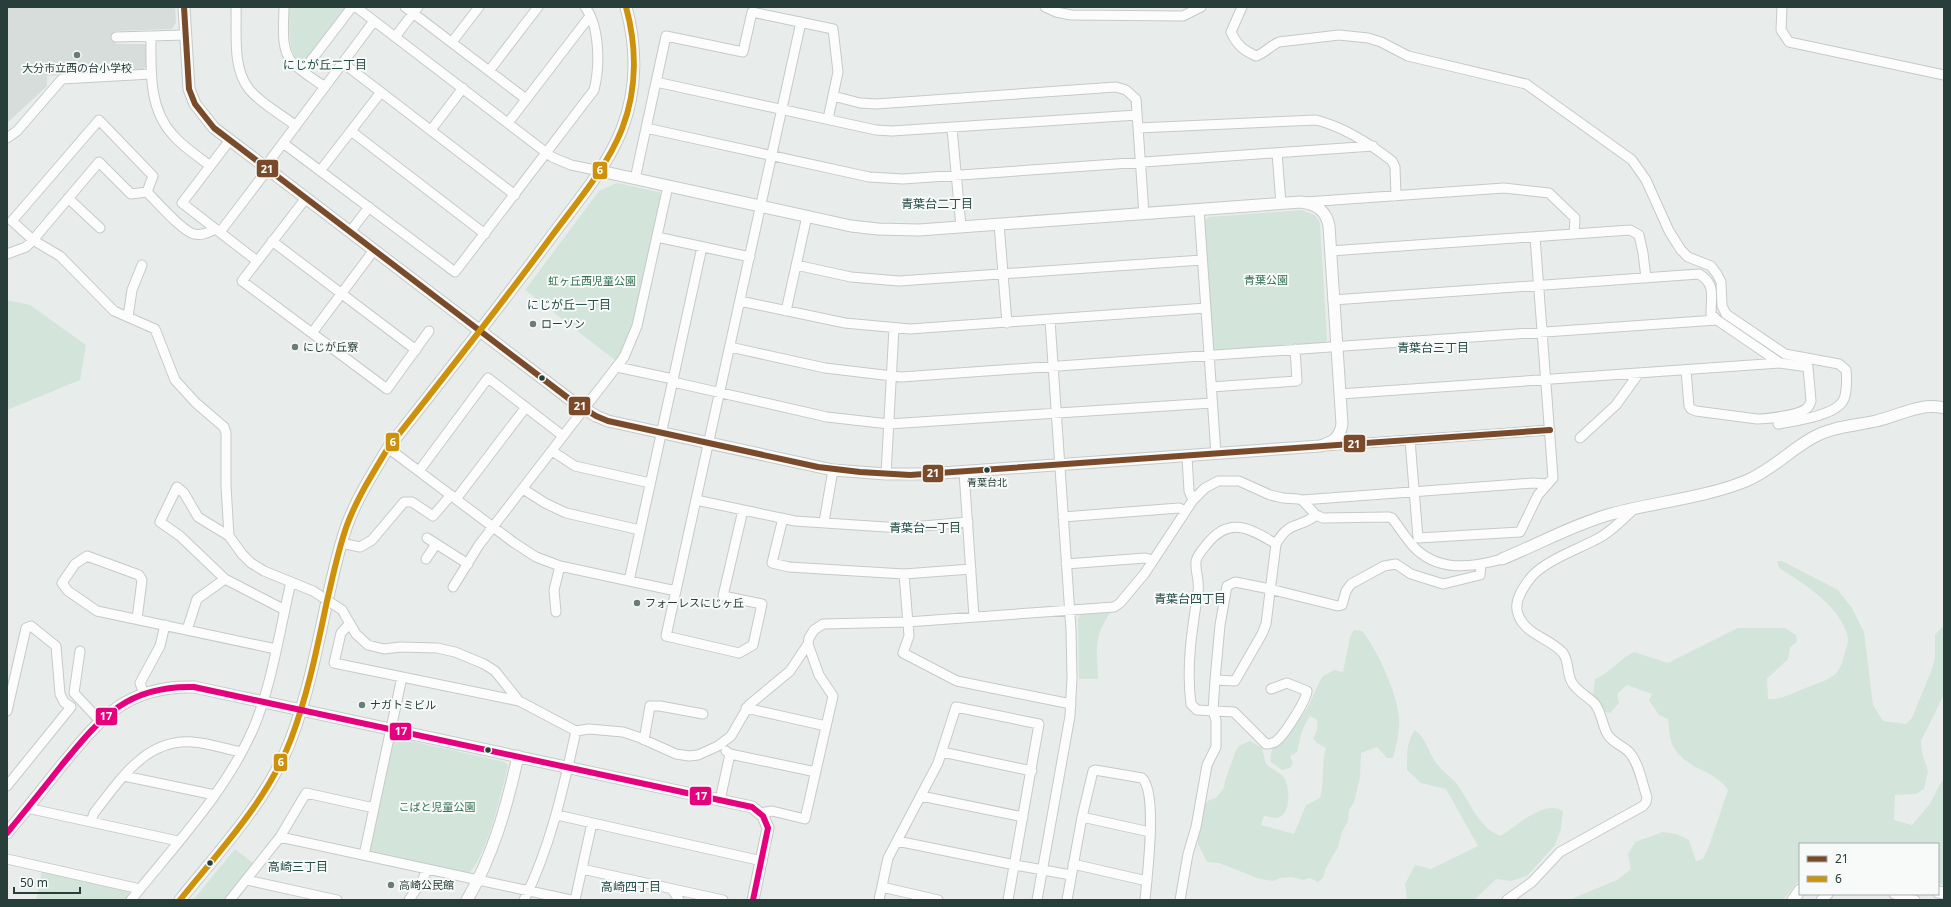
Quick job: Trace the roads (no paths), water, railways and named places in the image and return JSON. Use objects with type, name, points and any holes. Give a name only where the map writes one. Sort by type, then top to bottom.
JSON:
[{"type":"street","points":[[184,7],[189,89],[195,104],[214,128],[584,409],[608,421],[834,470],[886,474],[964,472],[1550,430]]},
{"type":"street","points":[[236,7],[238,66],[242,77],[249,89],[257,97],[296,126]]},
{"type":"street","points":[[284,7],[285,47],[287,55],[292,62],[325,87]]},
{"type":"street","points":[[303,71],[352,7]]},
{"type":"street","points":[[356,7],[547,153],[563,162],[635,179],[878,230],[961,227],[1504,188],[1549,194],[1575,218],[1574,234]]},
{"type":"street","points":[[405,7],[416,10],[452,42],[526,99]]},
{"type":"street","points":[[452,42],[479,7]]},
{"type":"street","points":[[489,71],[538,7]]},
{"type":"street","points":[[283,143],[455,272],[594,90],[598,56],[590,16],[585,7]]},
{"type":"street","points":[[180,900],[265,790],[290,740],[302,709],[341,543],[358,500],[388,448],[480,331],[600,171],[613,149],[622,128],[632,91],[634,44],[626,7]]},
{"type":"street","points":[[1045,7],[1056,12],[1071,15],[1166,17],[1183,16],[1201,7]]},
{"type":"street","points":[[1242,7],[1231,32],[1236,43],[1245,51],[1256,56],[1264,53],[1270,46],[1279,42],[1339,34],[1381,42],[1408,56],[1526,84],[1632,160],[1646,180],[1669,231],[1681,250],[1688,257],[1711,266],[1717,274],[1721,282],[1722,306],[1726,314],[1785,354],[1839,364],[1846,370],[1844,399],[1839,405],[1821,414],[1778,424]]},
{"type":"street","points":[[1782,7],[1781,30],[1789,42],[1944,75]]},
{"type":"street","points":[[395,37],[416,10]]},
{"type":"street","points":[[635,179],[666,36],[743,52],[752,12],[833,30],[838,72],[828,119]]},
{"type":"street","points":[[508,123],[590,16]]},
{"type":"street","points":[[147,192],[168,214],[189,232],[194,234],[204,234],[218,231],[374,21]]},
{"type":"street","points":[[743,510],[723,596],[762,604],[753,644],[739,653],[666,636],[801,22]]},
{"type":"street","points":[[116,36],[185,35]]},
{"type":"street","points":[[151,36],[151,74],[155,100],[165,125],[175,137],[210,166]]},
{"type":"street","points":[[343,63],[515,195]]},
{"type":"street","points":[[7,138],[17,131],[62,79],[151,74]]},
{"type":"street","points":[[656,82],[828,119],[892,131],[1137,116]]},
{"type":"street","points":[[833,96],[860,103],[876,104],[1116,87],[1126,90],[1136,99],[1144,214]]},
{"type":"street","points":[[431,130],[463,88]]},
{"type":"street","points":[[320,171],[381,92]]},
{"type":"street","points":[[147,192],[153,176],[127,151],[99,120],[12,221],[33,240],[60,256],[114,311],[155,329],[175,380],[196,403],[224,427],[226,433],[226,486],[229,536]]},
{"type":"street","points":[[1138,128],[1316,120],[1330,124],[1373,146],[1392,161],[1395,167],[1396,196]]},
{"type":"street","points":[[646,128],[874,177],[903,179],[1373,146]]},
{"type":"street","points":[[952,128],[961,227]]},
{"type":"street","points":[[351,131],[485,234]]},
{"type":"street","points":[[230,140],[182,203],[257,261]]},
{"type":"street","points":[[1277,153],[1281,204]]},
{"type":"street","points":[[7,254],[26,247],[33,240],[99,162],[131,194],[147,192]]},
{"type":"street","points":[[453,587],[493,527],[617,367],[629,346],[637,326],[668,186]]},
{"type":"street","points":[[68,198],[100,228]]},
{"type":"street","points":[[306,198],[242,280],[387,389],[429,331]]},
{"type":"street","points":[[1327,201],[1343,445]]},
{"type":"street","points":[[1301,202],[1319,207],[1326,216],[1329,226]]},
{"type":"street","points":[[350,232],[369,208]]},
{"type":"street","points":[[1199,210],[1216,454]]},
{"type":"street","points":[[786,311],[807,216]]},
{"type":"street","points":[[999,224],[1007,323]]},
{"type":"street","points":[[1330,251],[1630,230],[1639,236],[1646,278]]},
{"type":"street","points":[[657,237],[750,257]]},
{"type":"street","points":[[1410,440],[1418,538],[1520,532],[1538,495],[1553,478],[1547,380],[1535,237]]},
{"type":"street","points":[[272,241],[416,350]]},
{"type":"street","points":[[629,581],[702,247]]},
{"type":"street","points":[[312,333],[374,250]]},
{"type":"street","points":[[796,265],[851,277],[899,281],[1003,275],[1202,260]]},
{"type":"street","points":[[128,317],[132,290],[142,265]]},
{"type":"street","points":[[1334,300],[1699,274],[1708,280],[1711,286],[1711,314],[1717,320],[1780,363]]},
{"type":"street","points":[[740,301],[845,324],[894,328],[926,328],[1007,323],[1206,308]]},
{"type":"street","points":[[1037,900],[1062,767],[1070,704],[1072,657],[1050,320]]},
{"type":"street","points":[[730,347],[825,368],[891,376],[1717,320]]},
{"type":"street","points":[[886,474],[894,328]]},
{"type":"street","points":[[1211,387],[1297,381],[1295,349]]},
{"type":"street","points":[[1340,394],[1780,363],[1808,367],[1811,401],[1809,406],[1803,411],[1767,419],[1757,419],[1691,409],[1686,370]]},
{"type":"street","points":[[617,367],[720,393],[827,417],[889,424],[1056,415],[1212,403]]},
{"type":"street","points":[[1580,438],[1616,405],[1639,373]]},
{"type":"street","points":[[419,471],[488,378],[564,436]]},
{"type":"street","points":[[341,543],[360,547],[372,540],[404,502],[412,502],[433,516],[453,497],[526,407]]},
{"type":"street","points":[[1302,500],[1316,515],[1326,519],[1389,517],[1396,523],[1412,545],[1430,560],[1452,566],[1481,565],[1502,559],[1573,526],[1635,508],[1717,490],[1747,480],[1778,463],[1813,437],[1836,428],[1875,421],[1922,407],[1944,408]]},
{"type":"street","points":[[1320,446],[1334,441],[1340,433],[1342,424]]},
{"type":"street","points":[[388,448],[493,527],[536,557],[560,566],[676,591]]},
{"type":"street","points":[[552,451],[575,466],[650,483]]},
{"type":"street","points":[[1187,456],[1189,491],[1193,500]]},
{"type":"street","points":[[824,522],[834,470]]},
{"type":"street","points":[[964,472],[974,617]]},
{"type":"street","points":[[350,623],[341,633],[334,663],[519,701],[576,731],[589,729],[615,731],[644,740],[668,752],[683,756],[698,754],[718,746],[731,736],[741,721],[746,708],[757,697],[790,671],[808,644],[809,638],[814,630],[824,624],[907,622],[1114,607],[1127,594],[1154,560],[1185,510],[1199,493],[1212,484],[1225,480],[1244,483],[1277,496],[1302,500],[1533,483],[1547,484]]},
{"type":"street","points":[[285,610],[225,579],[180,536],[160,522],[177,487],[184,493],[198,516],[229,536],[242,554],[256,567],[313,591],[342,610],[361,640],[368,645],[384,649],[400,646],[446,649],[484,664],[500,676],[519,701]]},
{"type":"street","points":[[523,489],[545,503],[566,513],[640,530]]},
{"type":"street","points":[[696,500],[795,521],[901,528],[968,522]]},
{"type":"street","points":[[1063,517],[1179,508],[1185,510]]},
{"type":"street","points":[[1507,900],[1532,882],[1560,852],[1643,806],[1646,802],[1647,796],[1633,758],[1628,752],[1615,744],[1608,737],[1597,707],[1572,683],[1566,660],[1562,653],[1554,645],[1529,630],[1520,618],[1517,607],[1518,597],[1529,580],[1539,570],[1578,547],[1596,540],[1635,508]]},
{"type":"street","points":[[1215,680],[1235,681],[1262,634],[1266,624],[1276,544],[1289,527],[1308,521],[1316,515]]},
{"type":"street","points":[[782,518],[772,563],[789,567],[904,574],[971,569]]},
{"type":"street","points":[[1271,689],[1287,683],[1307,690],[1306,699],[1275,742],[1266,744],[1234,712],[1197,710],[1193,708],[1190,697],[1189,661],[1199,581],[1196,561],[1216,534],[1233,527],[1249,529],[1276,544]]},
{"type":"street","points":[[427,538],[468,564]]},
{"type":"street","points":[[426,559],[436,544]]},
{"type":"street","points":[[138,619],[142,580],[138,575],[87,556],[75,564],[62,583],[68,591],[97,611],[276,649]]},
{"type":"street","points":[[1066,564],[1145,558],[1154,560]]},
{"type":"street","points":[[1180,900],[1188,854],[1196,828],[1207,765],[1216,747],[1216,720],[1213,711],[1215,680],[1220,625],[1227,586],[1235,582],[1338,606],[1342,604],[1346,591],[1351,584],[1384,566],[1396,564],[1411,574],[1443,584],[1480,575],[1481,565]]},
{"type":"street","points":[[556,612],[554,590],[560,566]]},
{"type":"street","points":[[904,574],[909,636],[903,653],[957,681],[1070,704]]},
{"type":"street","points":[[187,630],[197,600],[225,579]]},
{"type":"street","points":[[131,900],[215,795],[254,727],[263,701],[291,582]]},
{"type":"street","points":[[144,694],[140,683],[160,646],[165,625]]},
{"type":"street","points":[[7,708],[26,628],[31,626],[56,646],[60,694],[64,702],[71,707],[9,780]]},
{"type":"street","points":[[760,813],[772,812],[806,819],[833,696],[819,675],[808,644]]},
{"type":"street","points":[[80,651],[74,693],[100,721]]},
{"type":"street","points":[[364,855],[402,677]]},
{"type":"street","points":[[7,833],[100,721],[117,707],[144,694],[174,687],[194,687],[391,728],[752,807],[766,820],[768,828],[753,900]]},
{"type":"street","points":[[644,740],[650,706],[660,706],[703,714]]},
{"type":"street","points":[[879,900],[888,858],[921,796],[942,752],[956,707],[1039,724],[1032,771],[1008,900]]},
{"type":"street","points":[[746,708],[826,726]]},
{"type":"street","points":[[524,900],[529,891],[557,816],[576,731]]},
{"type":"street","points":[[92,822],[94,813],[124,776],[141,758],[152,750],[177,742],[203,743],[241,752]]},
{"type":"street","points":[[718,746],[730,754],[816,772]]},
{"type":"street","points":[[942,752],[1032,771]]},
{"type":"street","points":[[720,800],[730,754]]},
{"type":"street","points":[[467,900],[478,880],[500,825],[518,756]]},
{"type":"street","points":[[1067,900],[1082,817],[1093,771],[1142,778],[1148,785],[1150,801],[1150,832],[1145,900]]},
{"type":"street","points":[[124,776],[215,795]]},
{"type":"street","points":[[230,900],[280,836],[306,793],[374,808]]},
{"type":"street","points":[[921,796],[1023,817]]},
{"type":"street","points":[[27,808],[178,841]]},
{"type":"street","points":[[557,816],[762,861]]},
{"type":"street","points":[[1082,817],[1150,832]]},
{"type":"street","points":[[575,900],[592,823]]},
{"type":"street","points":[[280,836],[571,900]]},
{"type":"street","points":[[897,842],[1071,875]]},
{"type":"street","points":[[7,859],[140,889]]},
{"type":"street","points":[[1073,864],[1147,882]]},
{"type":"street","points":[[409,900],[423,879],[427,869]]},
{"type":"street","points":[[582,869],[723,900]]},
{"type":"street","points":[[247,880],[337,900]]},
{"type":"street","points":[[882,887],[938,900]]},
{"type":"street","points":[[672,889],[679,900]]},
{"type":"street","points":[[1793,900],[1799,891]]},
{"type":"street","points":[[1898,895],[1915,900]]},
{"type":"place","name":"大分市立西の台小学校","points":[[77,55]]},
{"type":"place","name":"ローソン","points":[[533,324]]},
{"type":"place","name":"にじが丘寮","points":[[295,347]]},
{"type":"place","name":"青葉台北","points":[[987,470]]},
{"type":"place","name":"フォーレスにじヶ丘","points":[[637,603]]},
{"type":"place","name":"ナガトミビル","points":[[362,705]]},
{"type":"place","name":"高崎公民館","points":[[391,885]]},
{"type":"district","name":"にじが丘二丁目","points":[[325,65]]},
{"type":"district","name":"青葉台二丁目","points":[[937,204]]},
{"type":"district","name":"にじが丘一丁目","points":[[569,305]]},
{"type":"district","name":"青葉台三丁目","points":[[1433,348]]},
{"type":"district","name":"青葉台一丁目","points":[[925,528]]},
{"type":"district","name":"青葉台四丁目","points":[[1190,599]]},
{"type":"district","name":"高崎三丁目","points":[[298,867]]},
{"type":"district","name":"高崎四丁目","points":[[631,887]]},
{"type":"park label","name":"青葉公園","points":[[1266,280]]},
{"type":"park label","name":"虹ヶ丘西児童公園","points":[[592,281]]},
{"type":"park label","name":"こばと児童公園","points":[[437,807]]}]
